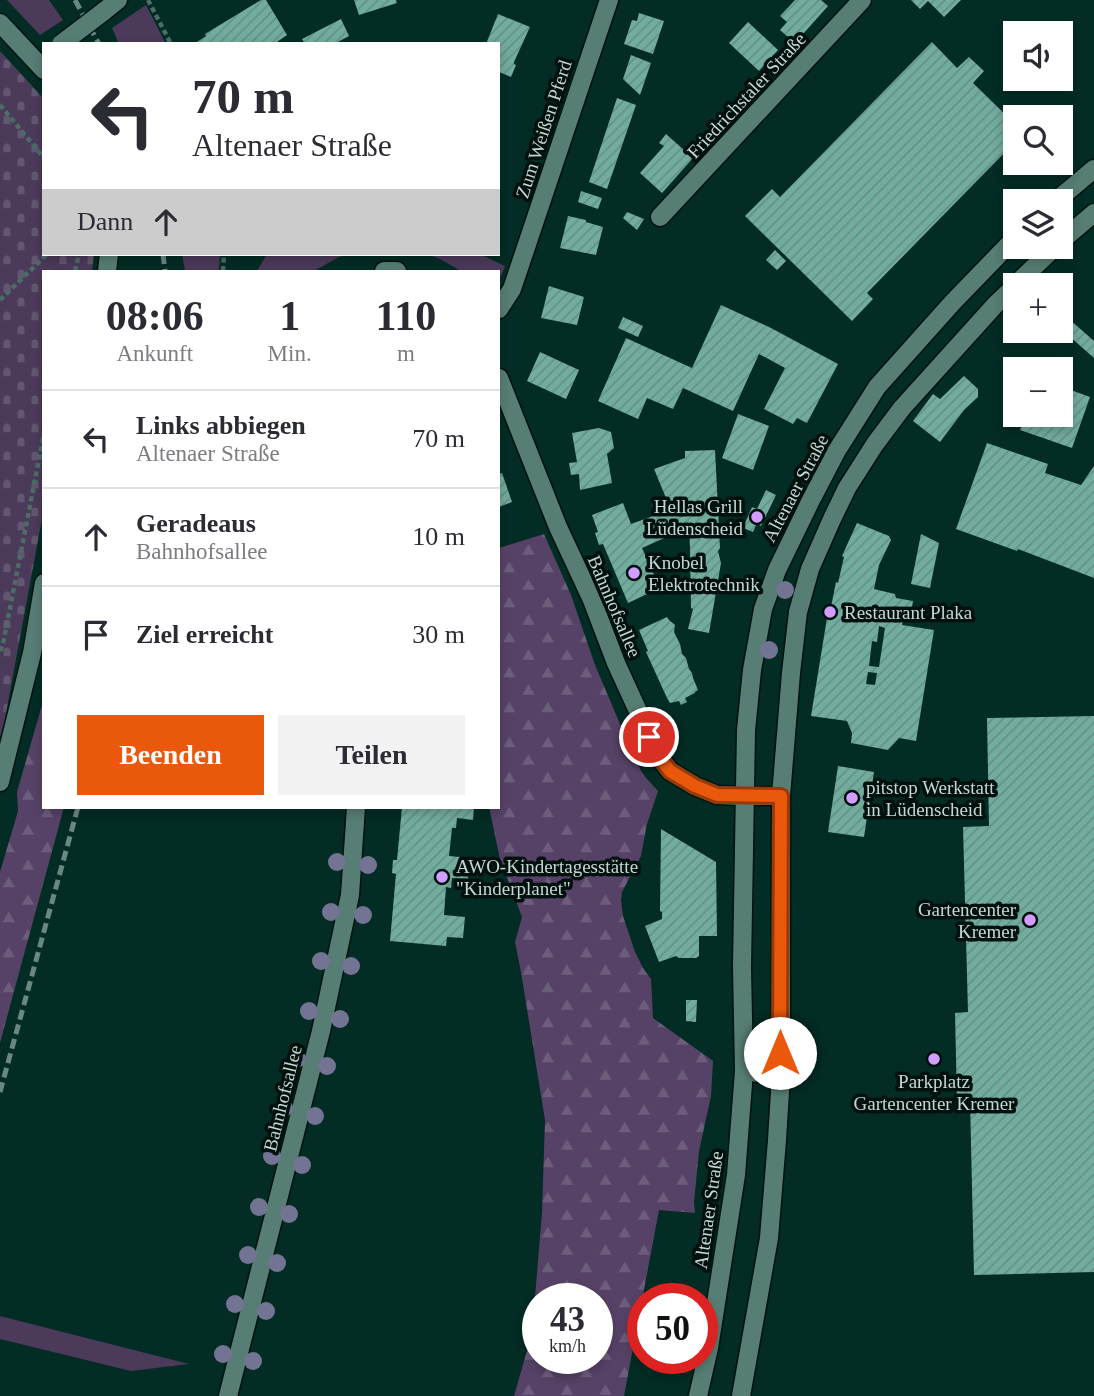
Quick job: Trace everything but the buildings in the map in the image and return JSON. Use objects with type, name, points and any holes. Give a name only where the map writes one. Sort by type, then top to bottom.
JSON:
[{"type":"main road","points":[[64,42],[118,0]]},
{"type":"main road","name":"Zum Weißen Pferd","points":[[500,307],[515,281],[609,0]]},
{"type":"main road","name":"Friedrichstaler Straße","points":[[660,217],[862,0]]},
{"type":"main road","points":[[0,23],[42,64]]},
{"type":"main road","points":[[1070,189],[1094,169]]},
{"type":"main road","points":[[1073,231],[1094,213]]},
{"type":"main road","name":"Altenaer Straße","points":[[698,1396],[709,1348],[736,1175],[744,1071],[746,730],[752,670],[764,609],[777,570],[811,500],[836,452],[877,387],[1003,250]]},
{"type":"main road","points":[[1027,273],[1042,259]]},
{"type":"main road","points":[[971,282],[996,304]]},
{"type":"main road","points":[[741,1396],[769,1238],[781,1076],[781,796],[790,673],[798,612],[810,569],[847,488],[875,444],[902,408],[1003,297]]},
{"type":"main road","name":"Bahnhofsallee","points":[[500,380],[558,527],[659,757],[670,771],[695,786],[717,795],[745,796]]},
{"type":"main road","points":[[0,782],[32,653],[42,595]]},
{"type":"main road","points":[[745,796],[781,796]]},
{"type":"main road","name":"Bahnhofsallee","points":[[228,1396],[327,1007],[349,895],[356,809]]},
{"type":"main road","points":[[744,1071],[781,1076]]},
{"type":"path","points":[[148,0],[170,42]]},
{"type":"path","points":[[0,105],[42,156]]},
{"type":"path","points":[[0,300],[45,256]]},
{"type":"path","points":[[0,651],[42,444]]},
{"type":"green space","points":[[7,0],[49,0],[63,20],[40,35]]},
{"type":"green space","points":[[146,5],[165,42],[118,42],[112,28]]},
{"type":"green space","points":[[0,51],[42,97],[42,256],[94,256],[92,270],[42,270],[42,519],[0,737]]},
{"type":"green space","points":[[182,256],[220,256],[219,270],[185,270]]},
{"type":"green space","points":[[266,256],[343,256],[316,270],[258,270]]},
{"type":"green space","points":[[432,256],[484,256],[505,266],[500,276],[500,270],[459,270]]},
{"type":"green space","points":[[544,534],[571,595],[595,665],[620,724],[641,771],[658,791],[647,824],[641,856],[622,892],[621,901],[635,952],[651,979],[653,1018],[713,1061],[711,1096],[699,1151],[695,1213],[659,1210],[645,1283],[627,1283],[628,1374],[624,1396],[514,1396],[522,1368],[522,1374],[613,1374],[613,1283],[536,1283],[545,1120],[515,942],[522,917],[500,859],[489,809],[500,809],[500,548]]},
{"type":"green space","points":[[42,705],[42,809],[63,809],[0,1043],[0,872],[18,811],[17,792]]},
{"type":"green space","points":[[0,1316],[189,1364],[131,1371],[0,1339]]},
{"type":"railway","points":[[75,0],[98,42]]},
{"type":"railway","points":[[163,256],[165,270]]},
{"type":"railway","points":[[0,1092],[77,809]]},
{"type":"place","name":"Hellas Grill Lüdenscheid","points":[[757,517]]},
{"type":"place","name":"Knobel Elektrotechnik","points":[[634,573]]},
{"type":"place","name":"Restaurant Plaka","points":[[830,612]]},
{"type":"place","name":"pitstop Werkstatt in Lüdenscheid","points":[[852,798]]},
{"type":"place","name":"AWO-Kindertagesstätte \"Kinderplanet\"","points":[[442,877]]},
{"type":"place","name":"Gartencenter Kremer","points":[[1030,920]]},
{"type":"place","name":"Parkplatz Gartencenter Kremer","points":[[934,1059]]},
{"type":"route","points":[[649,737],[670,771],[695,786],[717,795],[781,796],[780,1053]]}]
